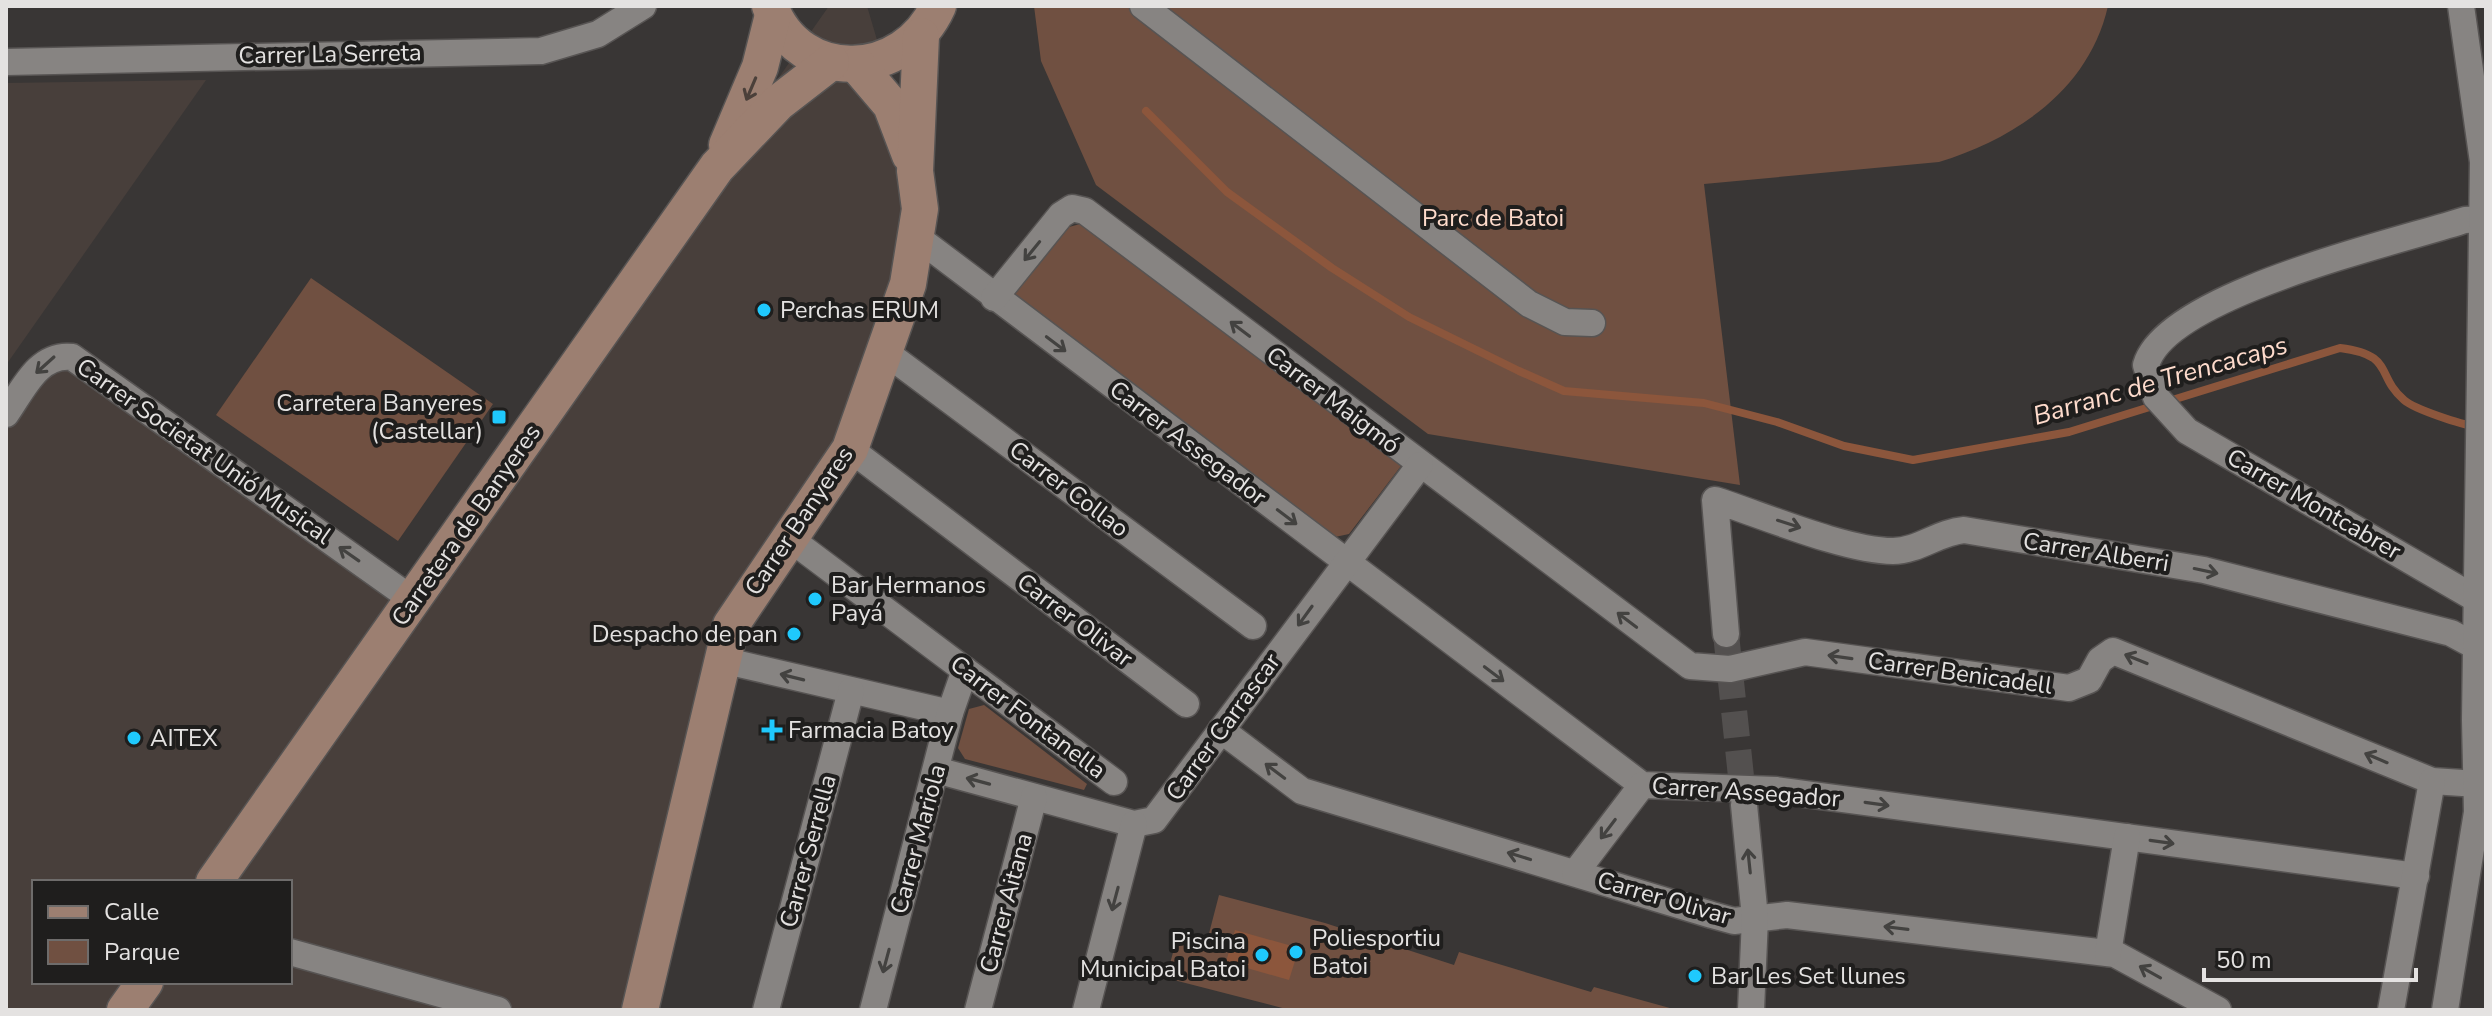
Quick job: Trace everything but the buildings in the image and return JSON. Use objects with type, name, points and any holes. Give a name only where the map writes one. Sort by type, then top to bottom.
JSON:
[{"type":"main road","points":[[772,10],[787,35],[806,51],[844,64],[899,53],[930,21]]},
{"type":"main road","name":"Carretera de Banyeres","points":[[717,167],[760,67],[772,10]]},
{"type":"main road","name":"Carrer Banyeres","points":[[915,171],[930,21]]},
{"type":"main road","name":"Carretera de Banyeres","points":[[215,880],[717,167],[778,103],[844,64]]},
{"type":"main road","name":"Carrer Banyeres","points":[[640,1010],[722,660],[736,615],[850,449],[908,284],[930,248],[915,171],[891,105],[844,64]]},
{"type":"main road","points":[[125,1010],[144,984]]},
{"type":"street","name":"Carrer La Serreta","points":[[6,62],[541,51],[598,34],[643,6]]},
{"type":"street","points":[[1143,6],[1529,304],[1565,322],[1592,323]]},
{"type":"street","points":[[2445,1010],[2474,832],[2478,784],[2483,162],[2461,6]]},
{"type":"street","name":"Carrer Maigmó","points":[[994,298],[1061,215],[1072,208],[1085,211],[1690,666]]},
{"type":"street","name":"Carrer Montcabrer","points":[[2478,600],[2187,431],[2170,416],[2150,383],[2146,365],[2158,342],[2250,289],[2307,265],[2465,220],[2483,219]]},
{"type":"street","name":"Carrer Assegador","points":[[930,248],[1642,785],[1776,790],[2416,876]]},
{"type":"street","name":"Carrer Collao","points":[[885,352],[1253,626]]},
{"type":"street","name":"Carrer Societat Unió Musical","points":[[6,414],[42,363],[56,355],[72,357],[413,600]]},
{"type":"street","name":"Carrer Olivar","points":[[850,449],[1186,704]]},
{"type":"street","name":"Carrer Carrascar","points":[[1134,824],[1154,820],[1345,561],[1420,465]]},
{"type":"street","name":"Carrer Alberri","points":[[1726,634],[1715,500],[1870,549],[1906,549],[1945,533],[1964,530],[2204,570],[2451,633],[2477,647]]},
{"type":"street","name":"Carrer Fontanella","points":[[789,538],[1114,782]]},
{"type":"street","name":"Carrer Benicadell","points":[[1690,666],[1730,669],[1805,652],[2069,688],[2089,680],[2100,660],[2113,651],[2432,781],[2478,784]]},
{"type":"street","points":[[722,660],[950,713]]},
{"type":"street","name":"Carrer Mariola","points":[[873,1010],[950,713],[965,670]]},
{"type":"street","name":"Carrer Serrella","points":[[766,1010],[851,691]]},
{"type":"street","name":"Carrer Olivar","points":[[1221,730],[1302,791],[1723,918],[1787,915],[2108,953],[2123,957],[2218,1010]]},
{"type":"street","name":"Carrer Fontanella","points":[[936,770],[1134,824]]},
{"type":"street","points":[[2391,1010],[2432,781]]},
{"type":"street","points":[[1575,873],[1642,785]]},
{"type":"street","name":"Carrer Aitana","points":[[978,1010],[1034,797]]},
{"type":"street","points":[[1744,805],[1755,918],[1751,1010]]},
{"type":"street","points":[[1086,1010],[1134,824]]},
{"type":"street","points":[[2108,953],[2127,837]]},
{"type":"street","points":[[292,953],[498,1010]]},
{"type":"shaded area","points":[[829,6],[867,6],[924,199],[851,449],[743,610],[642,1010],[6,1010],[6,414],[55,345],[413,599]]},
{"type":"shaded area","points":[[206,80],[6,365],[6,83]]},
{"type":"shaded area","name":"Piscina Municipal Batoi","points":[[1235,930],[1299,948],[1289,980],[1226,962]]},
{"type":"green space","name":"Parc de Batoi","points":[[1034,6],[2108,6],[2098,36],[2066,86],[2021,124],[1968,152],[1939,162],[1704,184],[1740,485],[1428,434],[1096,185],[1041,61]]},
{"type":"green space","points":[[1080,224],[1401,466],[1349,534],[1335,537],[1015,298],[1014,287],[1032,265],[1036,268],[1069,227]]},
{"type":"green space","points":[[311,278],[493,404],[398,541],[216,415]]},
{"type":"green space","points":[[984,705],[1087,784],[1084,790],[965,759],[958,748],[969,709]]},
{"type":"green space","name":"Poliesportiu Batoi","points":[[1219,895],[1325,923],[1454,965],[1459,952],[1591,992],[1594,987],[1677,1010],[1290,1010],[1166,978],[1177,938],[1206,945]]},
{"type":"waterway","name":"Barranc de Trencacaps","points":[[1146,111],[1227,192],[1332,268],[1409,317],[1564,391],[1704,403],[1777,422],[1844,446],[1913,460],[2069,432],[2340,348],[2357,351],[2377,361],[2395,391],[2409,404],[2475,426]]},
{"type":"tunnel","points":[[1726,634],[1744,805]]},
{"type":"place","name":"Perchas ERUM","points":[[764,310]]},
{"type":"place","name":"Carretera Banyeres (Castellar)","points":[[499,417]]},
{"type":"place","name":"Bar Hermanos Payá","points":[[815,599]]},
{"type":"place","name":"Despacho de pan","points":[[794,634]]},
{"type":"place","name":"Farmacia Batoy","points":[[772,730]]},
{"type":"place","name":"AITEX","points":[[134,738]]},
{"type":"place","name":"Poliesportiu Batoi","points":[[1296,952]]},
{"type":"place","name":"Piscina Municipal Batoi","points":[[1262,955]]},
{"type":"place","name":"Bar Les Set llunes","points":[[1695,976]]}]
